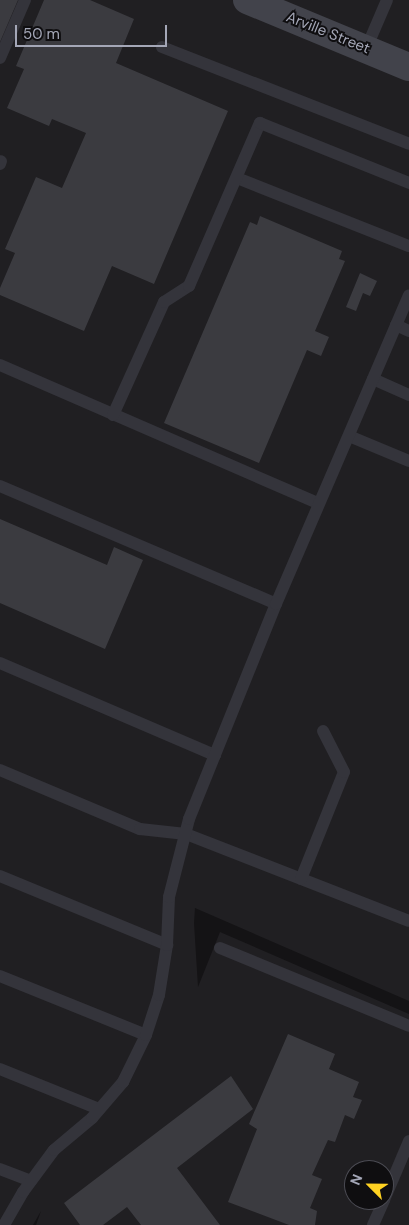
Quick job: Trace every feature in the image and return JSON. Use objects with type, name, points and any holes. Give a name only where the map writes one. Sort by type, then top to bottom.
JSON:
[{"type":"main road","name":"Arville Street","points":[[247,0],[409,67]]},
{"type":"lane","points":[[0,58],[25,0]]},
{"type":"lane","points":[[366,49],[387,0]]},
{"type":"lane","points":[[162,47],[409,144]]},
{"type":"lane","points":[[113,415],[164,302],[189,286],[260,124],[409,183]]},
{"type":"lane","points":[[237,178],[409,246]]},
{"type":"lane","points":[[4,1225],[31,1181],[54,1150],[99,1109],[123,1082],[146,1034],[159,995],[167,945],[169,897],[186,834],[215,755],[276,604],[409,296]]},
{"type":"lane","points":[[396,325],[409,330]]},
{"type":"lane","points":[[0,365],[318,503]]},
{"type":"lane","points":[[373,379],[409,394]]},
{"type":"lane","points":[[349,436],[409,461]]},
{"type":"lane","points":[[0,486],[276,604]]},
{"type":"lane","points":[[0,663],[215,755]]},
{"type":"lane","points":[[301,879],[344,772],[323,731]]},
{"type":"lane","points":[[0,770],[140,829],[186,834],[409,921]]},
{"type":"lane","points":[[0,876],[167,945]]},
{"type":"lane","points":[[220,948],[409,1026]]},
{"type":"lane","points":[[0,976],[146,1034]]},
{"type":"lane","points":[[0,1069],[99,1109]]},
{"type":"lane","points":[[394,1176],[409,1141]]},
{"type":"lane","points":[[0,1169],[31,1181]]},
{"type":"lane","points":[[373,1225],[380,1210]]},
{"type":"shaded area","points":[[0,0],[409,0],[409,1001],[195,908],[194,923],[198,987],[220,932],[409,1014],[409,1225],[36,1225],[41,1211],[33,1225],[0,1225]]},
{"type":"building","points":[[0,0],[18,0],[0,42]]},
{"type":"building","points":[[44,0],[90,0],[134,19],[116,63],[228,111],[154,284],[112,266],[84,331],[0,295],[0,288],[15,253],[5,249],[36,177],[62,188],[86,133],[52,119],[49,126],[7,108],[24,69],[16,66]]},
{"type":"building","points":[[260,216],[342,251],[339,259],[345,261],[315,331],[329,337],[321,356],[307,350],[259,463],[164,423],[250,222],[257,225]]},
{"type":"building","points":[[360,273],[377,281],[370,296],[363,293],[356,311],[346,307]]},
{"type":"building","points":[[0,519],[107,565],[114,547],[143,560],[105,649],[0,603]]},
{"type":"building","points":[[288,1034],[335,1054],[329,1069],[359,1082],[353,1097],[362,1100],[354,1119],[345,1115],[335,1142],[328,1140],[312,1175],[322,1179],[310,1208],[317,1211],[315,1225],[289,1225],[228,1202],[257,1129],[249,1124]]},
{"type":"building","points":[[231,1076],[253,1109],[177,1168],[220,1225],[141,1225],[127,1207],[103,1225],[80,1225],[64,1203]]}]
